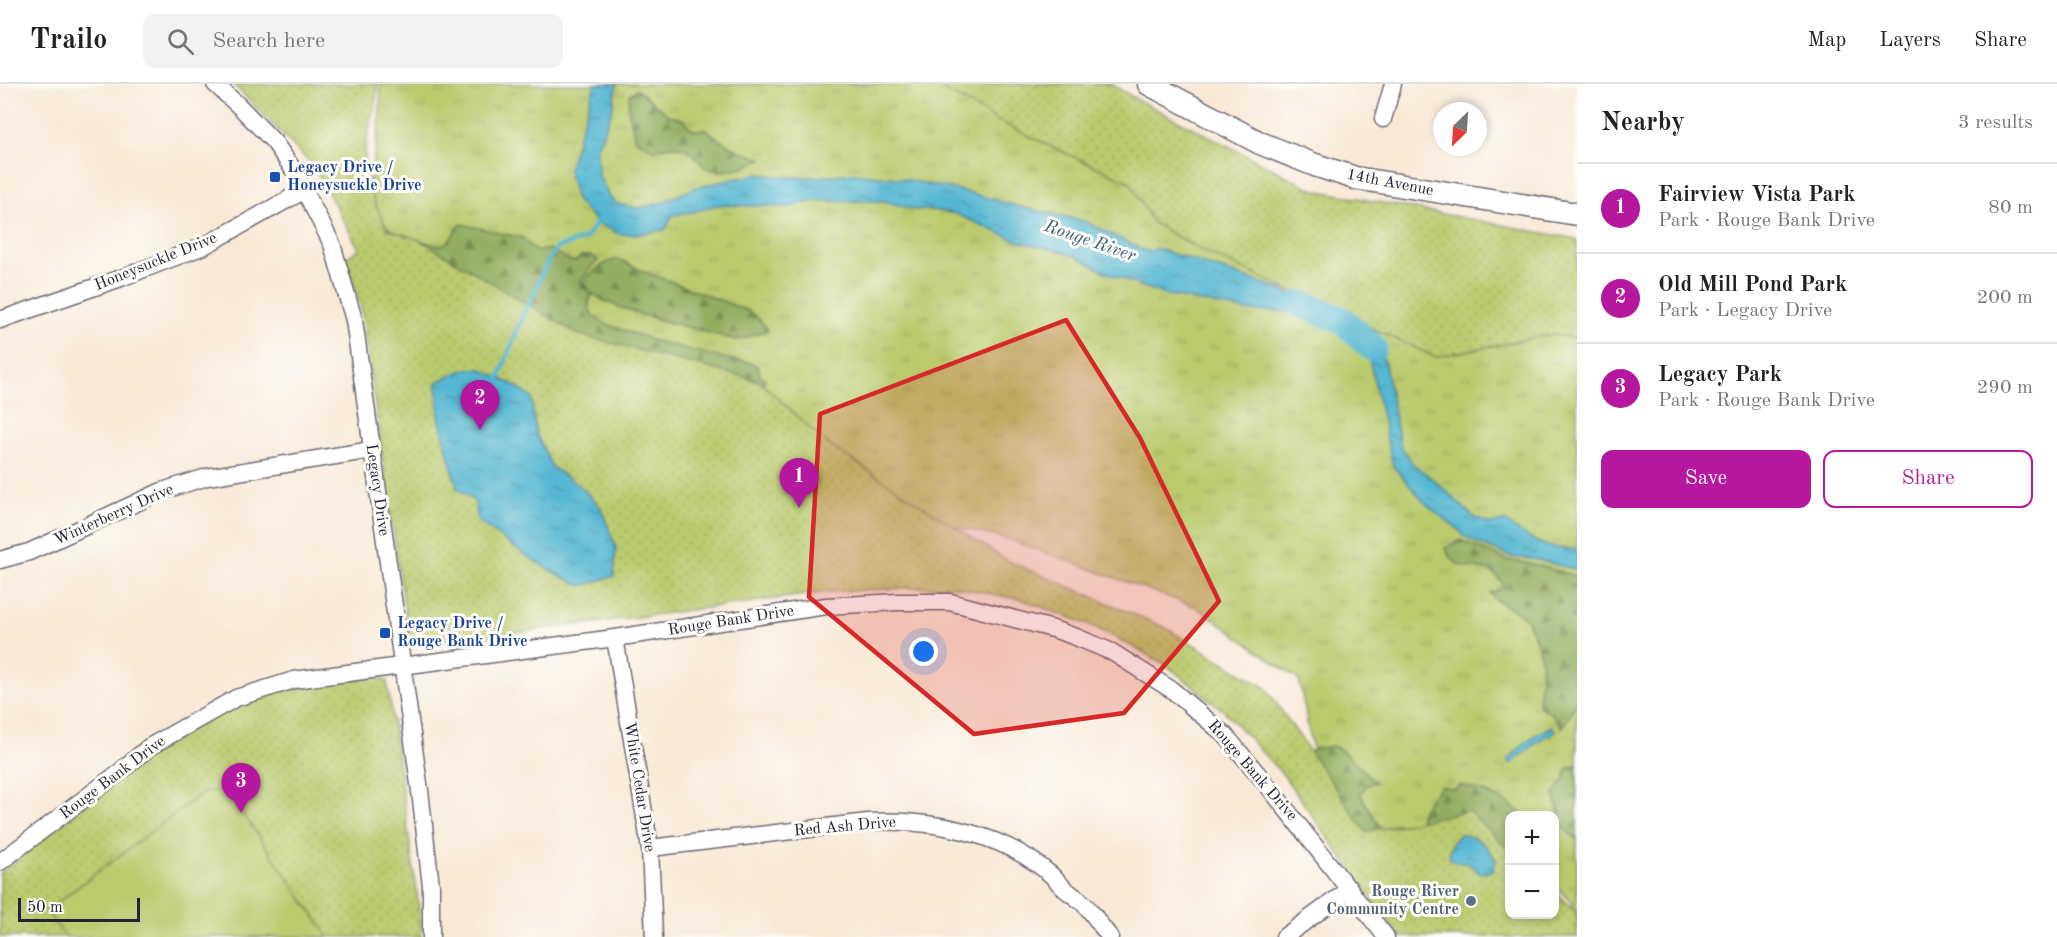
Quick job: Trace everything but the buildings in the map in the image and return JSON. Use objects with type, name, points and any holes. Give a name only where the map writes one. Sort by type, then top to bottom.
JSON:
[{"type":"main road","name":"14th Avenue","points":[[1149,84],[1260,144],[1355,178],[1577,214]]},
{"type":"street","name":"Legacy Drive","points":[[215,84],[274,142],[295,172],[332,244],[354,320],[420,791],[431,886],[431,937]]},
{"type":"street","points":[[1383,119],[1393,84]]},
{"type":"street","name":"Honeysuckle Drive","points":[[0,320],[204,246],[305,190]]},
{"type":"street","name":"Winterberry Drive","points":[[0,560],[29,552],[162,491],[207,477],[372,450]]},
{"type":"street","name":"Rouge Bank Drive","points":[[0,862],[122,771],[149,747],[236,698],[294,680],[615,638],[826,606],[950,602],[1053,629],[1112,652],[1172,690],[1225,735],[1386,937]]},
{"type":"street","name":"White Cedar Drive","points":[[615,638],[650,848],[654,937]]},
{"type":"street","name":"Red Ash Drive","points":[[650,848],[868,822],[925,823],[992,840],[1049,873],[1065,890],[1085,905],[1110,937]]},
{"type":"street","points":[[1284,937],[1350,889]]},
{"type":"highlighted area","points":[[1066,320],[1140,438],[1219,601],[1124,713],[974,734],[809,597],[820,414]]},
{"type":"green space","points":[[233,84],[378,84],[366,144],[365,163],[371,192],[387,229],[420,240],[579,335],[759,381],[826,443],[1006,560],[1164,627],[1265,687],[1366,832],[1468,811],[1505,846],[1505,919],[1559,919],[1559,896],[1577,913],[1577,937],[1399,937],[1284,776],[1224,711],[1165,664],[1095,627],[1023,600],[951,586],[828,592],[414,644],[408,633],[361,308],[346,258],[359,249],[314,167]]},
{"type":"green space","points":[[381,84],[1020,84],[1577,287],[1577,937],[1550,932],[1573,903],[1559,890],[1559,811],[1505,811],[1505,818],[1401,857],[1312,746],[1299,680],[1196,607],[1007,539],[782,486],[602,363],[365,213],[379,127]]},
{"type":"green space","points":[[934,84],[1111,84],[1314,190],[1577,239],[1577,339],[1554,334],[1435,357],[1195,247],[1153,223],[1130,182],[999,121]]},
{"type":"green space","points":[[637,89],[667,114],[684,120],[689,127],[695,130],[707,129],[733,147],[762,159],[738,168],[718,171],[706,168],[690,151],[680,147],[670,146],[654,150],[635,139],[628,108],[630,94]]},
{"type":"green space","points":[[341,154],[365,163],[369,191],[386,230],[439,246],[447,243],[461,224],[523,238],[536,252],[549,249],[570,261],[576,261],[581,256],[593,256],[598,261],[580,282],[592,295],[589,305],[591,313],[599,320],[652,340],[748,362],[759,368],[759,374],[765,380],[761,387],[800,422],[799,429],[792,436],[819,466],[819,481],[804,505],[788,513],[772,531],[739,528],[708,516],[630,470],[604,447],[574,399],[543,368],[492,347],[436,337],[406,319],[323,163]]},
{"type":"green space","points":[[618,259],[643,271],[748,311],[758,318],[767,330],[735,340],[629,311],[592,294],[582,284],[598,268]]},
{"type":"green space","points":[[1460,540],[1507,560],[1533,564],[1577,576],[1577,702],[1562,728],[1551,713],[1538,704],[1541,657],[1536,639],[1527,621],[1490,593],[1504,585],[1495,575],[1481,569],[1459,565],[1454,561],[1445,548]]},
{"type":"green space","points":[[374,677],[387,681],[422,930],[421,937],[0,937],[0,873],[152,752],[234,703],[284,690]]},
{"type":"green space","points":[[1333,746],[1344,752],[1375,782],[1367,785],[1360,794],[1383,829],[1396,824],[1411,825],[1420,822],[1423,808],[1441,786],[1454,789],[1460,785],[1509,804],[1517,811],[1505,811],[1505,852],[1369,836],[1307,754],[1313,749]]},
{"type":"green space","points":[[1576,765],[1577,840],[1562,824],[1554,794],[1564,780],[1567,769]]},
{"type":"green space","points":[[227,791],[329,937],[66,937],[46,911],[204,792]]},
{"type":"water","points":[[595,84],[617,84],[612,111],[597,147],[598,173],[609,197],[618,204],[638,208],[658,204],[697,187],[758,174],[816,177],[852,173],[897,178],[959,190],[1084,221],[1143,250],[1150,252],[1156,248],[1280,289],[1376,339],[1385,364],[1400,445],[1412,463],[1474,517],[1490,524],[1505,521],[1522,534],[1547,546],[1577,549],[1577,570],[1533,559],[1511,557],[1477,543],[1464,536],[1424,502],[1393,466],[1369,358],[1355,339],[1329,324],[1291,312],[1248,311],[1162,294],[1103,271],[1074,255],[1018,241],[956,214],[935,210],[916,210],[884,201],[814,201],[787,207],[716,205],[673,215],[665,230],[619,234],[597,223],[576,200],[568,170]]},
{"type":"water","points":[[465,369],[481,369],[514,385],[532,398],[535,431],[552,467],[581,487],[600,506],[616,547],[614,576],[582,586],[541,565],[478,521],[475,502],[457,488],[439,417],[437,382]]},
{"type":"water","points":[[1551,726],[1556,731],[1550,737],[1547,735],[1544,737],[1512,763],[1507,761],[1529,739]]},
{"type":"water","points":[[1460,834],[1472,837],[1489,849],[1496,860],[1493,870],[1485,873],[1479,872],[1468,862],[1456,862],[1449,857],[1452,842]]},
{"type":"waterway","points":[[499,378],[519,325],[550,257],[557,248],[586,238],[599,219]]},
{"type":"waterway","name":"Rouge River","points":[[1301,304],[1342,320],[1373,348]]},
{"type":"place","name":"Legacy Drive / Honeysuckle Drive","points":[[275,177]]},
{"type":"place","name":"Old Mill Pond Park","points":[[480,430]]},
{"type":"place","name":"Fairview Vista Park","points":[[799,508]]},
{"type":"place","name":"Legacy Drive / Rouge Bank Drive","points":[[385,633]]},
{"type":"place","name":"Legacy Park","points":[[241,813]]},
{"type":"place","name":"Rouge River Community Centre","points":[[1471,901]]}]
